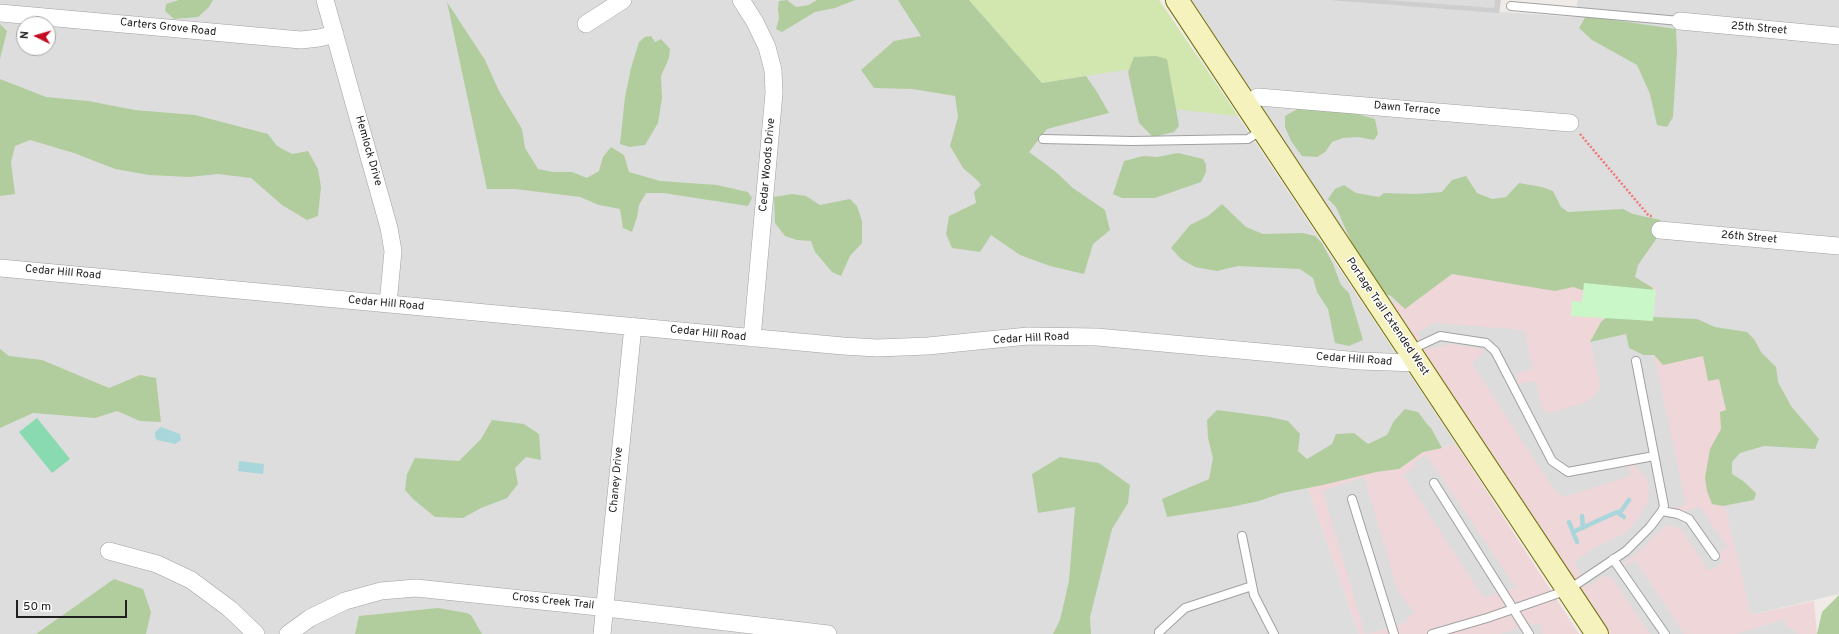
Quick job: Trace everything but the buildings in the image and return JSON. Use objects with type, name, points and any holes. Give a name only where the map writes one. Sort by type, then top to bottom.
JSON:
[{"type":"main road","name":"Portage Trail Extended West","points":[[1177,0],[1597,634]]},
{"type":"street","name":"Hemlock Drive","points":[[325,0],[389,228],[393,251],[388,304]]},
{"type":"street","points":[[586,24],[623,0]]},
{"type":"street","name":"Cedar Woods Drive","points":[[741,0],[756,22],[767,46],[773,70],[774,93],[752,338]]},
{"type":"street","name":"Carters Grove Road","points":[[0,13],[302,40],[334,34]]},
{"type":"street","name":"25th Street","points":[[1680,21],[1839,36]]},
{"type":"street","name":"Dawn Terrace","points":[[1247,104],[1258,97],[1570,123]]},
{"type":"street","name":"26th Street","points":[[1662,230],[1839,246]]},
{"type":"street","name":"Cedar Hill Road","points":[[0,268],[843,346],[877,348],[935,346],[1030,336],[1097,337],[1353,361],[1413,357]]},
{"type":"street","name":"Chaney Drive","points":[[602,634],[633,326]]},
{"type":"street","points":[[109,551],[157,564],[191,580],[230,609],[256,634]]},
{"type":"street","name":"Cross Creek Trail","points":[[288,634],[310,618],[334,605],[358,596],[405,588],[439,590],[828,634]]},
{"type":"lane","points":[[1511,6],[1680,21]]},
{"type":"lane","points":[[1044,139],[1132,142],[1248,139],[1263,129]]},
{"type":"lane","points":[[1413,357],[1440,336],[1486,343],[1495,351],[1552,461],[1568,472],[1654,456]]},
{"type":"lane","points":[[1432,634],[1568,590],[1626,551],[1650,527],[1662,511],[1664,506],[1636,361]]},
{"type":"lane","points":[[1434,483],[1529,634]]},
{"type":"lane","points":[[1352,499],[1394,634]]},
{"type":"lane","points":[[1662,511],[1678,514],[1689,519],[1715,556]]},
{"type":"lane","points":[[1242,536],[1254,595],[1274,634]]},
{"type":"lane","points":[[1613,559],[1665,634]]},
{"type":"lane","points":[[1159,634],[1159,632],[1185,608],[1252,586]]},
{"type":"path","points":[[1570,123],[1628,188],[1650,216],[1664,217],[1662,230]]},
{"type":"shaded area","points":[[0,0],[908,0],[1042,83],[1197,55],[1456,444],[1303,475],[1359,634],[0,634]]},
{"type":"shaded area","points":[[1185,0],[1327,0],[1575,17],[1578,0],[1839,0],[1839,594],[1751,615],[1391,307]]},
{"type":"shaded area","points":[[1327,0],[1501,0],[1499,13]]},
{"type":"shaded area","points":[[1386,0],[1495,0],[1494,8]]},
{"type":"shaded area","points":[[1434,266],[1657,287],[1651,344],[1721,347],[1740,440],[1712,451],[1751,615],[1814,601],[1817,634],[1606,634],[1391,307]]},
{"type":"shaded area","points":[[1434,323],[1524,330],[1533,369],[1518,373],[1516,375],[1518,384],[1536,381],[1542,409],[1547,413],[1582,404],[1591,399],[1599,390],[1600,386],[1590,342],[1626,334],[1629,348],[1643,355],[1654,355],[1686,505],[1675,508],[1686,511],[1700,507],[1727,547],[1719,553],[1719,556],[1723,562],[1709,571],[1680,528],[1668,525],[1663,527],[1641,550],[1623,564],[1626,566],[1635,560],[1684,634],[1650,634],[1613,579],[1604,575],[1589,586],[1574,562],[1596,547],[1627,532],[1640,516],[1647,504],[1649,496],[1648,481],[1644,475],[1635,466],[1628,463],[1630,476],[1564,497],[1553,488],[1472,363],[1483,353],[1483,350],[1450,344],[1429,349],[1416,332],[1420,332]]},
{"type":"shaded area","points":[[1456,444],[1579,634],[1359,634],[1303,475]]},
{"type":"shaded area","points":[[1426,455],[1513,584],[1518,587],[1484,598],[1403,475],[1416,466],[1414,462]]},
{"type":"shaded area","points":[[1364,477],[1397,589],[1414,613],[1409,616],[1406,622],[1368,634],[1365,634],[1323,491]]},
{"type":"shaded area","points":[[1784,619],[1788,629],[1795,630],[1797,634],[1738,634]]},
{"type":"shaded area","points":[[1540,623],[1542,634],[1501,633]]},
{"type":"green space","points":[[179,0],[213,0],[209,7],[198,17],[174,19],[165,11],[166,4]]},
{"type":"green space","points":[[787,0],[796,7],[809,5],[817,0],[855,0],[835,8],[815,12],[782,32],[776,29],[779,18],[779,1]]},
{"type":"green space","points":[[898,0],[969,0],[1042,83],[1086,76],[1097,92],[1109,113],[1047,129],[1029,152],[1056,172],[1073,188],[1105,210],[1110,230],[1093,244],[1084,274],[1050,266],[1020,255],[991,235],[980,252],[952,248],[946,234],[949,216],[976,203],[974,192],[981,185],[963,168],[950,146],[958,117],[955,96],[912,89],[874,88],[861,70],[894,41],[921,36]]},
{"type":"green space","points":[[969,0],[1159,0],[1238,116],[1154,107],[1155,65],[1042,83]]},
{"type":"green space","points":[[447,2],[485,60],[499,91],[522,129],[525,148],[538,169],[553,172],[572,172],[587,178],[599,171],[603,157],[611,147],[624,155],[629,172],[660,181],[717,185],[748,192],[752,198],[748,206],[663,193],[646,193],[639,205],[632,232],[623,228],[620,209],[599,205],[580,197],[515,189],[487,189]]},
{"type":"green space","points":[[1586,16],[1676,29],[1677,52],[1673,117],[1667,127],[1657,125],[1650,94],[1637,65],[1592,40],[1579,28]]},
{"type":"green space","points":[[0,24],[7,31],[0,59]]},
{"type":"green space","points":[[651,36],[655,42],[661,39],[670,49],[669,58],[661,76],[662,98],[658,123],[645,145],[630,147],[620,144],[625,97],[631,68],[639,42],[645,37]]},
{"type":"green space","points":[[1156,56],[1167,59],[1179,126],[1174,132],[1153,137],[1139,123],[1128,72],[1134,57]]},
{"type":"green space","points":[[0,79],[46,97],[88,101],[135,110],[195,115],[268,134],[277,146],[292,154],[308,151],[318,169],[321,187],[318,216],[307,220],[282,205],[251,178],[218,174],[190,177],[149,175],[115,169],[74,153],[30,140],[15,146],[11,162],[15,194],[0,196]]},
{"type":"green space","points":[[1299,108],[1354,113],[1375,119],[1378,134],[1374,140],[1358,137],[1343,138],[1332,142],[1325,152],[1317,157],[1302,156],[1291,141],[1285,127],[1285,116]]},
{"type":"green space","points":[[1178,153],[1203,159],[1206,164],[1206,172],[1201,182],[1155,198],[1122,198],[1113,194],[1124,161],[1143,156],[1157,157]]},
{"type":"green space","points":[[1466,176],[1477,193],[1492,199],[1506,197],[1519,183],[1542,187],[1553,191],[1561,207],[1568,212],[1623,209],[1633,214],[1661,220],[1659,235],[1638,265],[1635,277],[1653,288],[1652,291],[1610,292],[1582,290],[1573,287],[1555,291],[1452,274],[1405,309],[1391,296],[1372,289],[1336,207],[1328,199],[1335,189],[1344,185],[1356,193],[1379,197],[1384,193],[1416,194],[1442,192],[1452,180]]},
{"type":"green space","points":[[792,194],[806,196],[820,205],[850,199],[857,206],[862,221],[862,243],[850,256],[841,276],[832,272],[815,252],[811,241],[797,240],[785,236],[775,223],[774,197]]},
{"type":"green space","points":[[1222,204],[1246,227],[1263,234],[1303,233],[1315,236],[1322,243],[1333,264],[1341,285],[1349,293],[1363,340],[1349,346],[1335,343],[1328,309],[1317,292],[1313,278],[1300,269],[1238,266],[1217,271],[1195,267],[1181,259],[1171,248],[1190,225],[1208,216]]},
{"type":"green space","points":[[1584,283],[1656,290],[1653,321],[1571,316],[1572,301],[1582,302]]},
{"type":"green space","points":[[1609,315],[1697,319],[1715,327],[1747,332],[1754,339],[1761,352],[1776,367],[1778,382],[1791,406],[1819,439],[1815,449],[1764,446],[1740,453],[1732,462],[1732,474],[1743,481],[1756,493],[1754,500],[1723,506],[1712,504],[1707,491],[1705,478],[1710,449],[1721,429],[1720,412],[1726,410],[1719,379],[1708,381],[1703,356],[1663,365],[1654,355],[1643,355],[1629,348],[1590,342],[1601,322]]},
{"type":"green space","points":[[0,349],[9,356],[42,360],[109,388],[140,375],[156,378],[161,422],[140,421],[117,411],[95,418],[33,413],[0,428]]},
{"type":"green space","points":[[1405,409],[1418,412],[1431,428],[1442,448],[1423,452],[1399,469],[1376,472],[1282,493],[1259,501],[1231,507],[1167,517],[1162,499],[1209,479],[1213,458],[1208,438],[1207,420],[1217,410],[1288,421],[1300,434],[1298,451],[1307,459],[1332,444],[1336,434],[1354,433],[1368,444],[1387,435],[1394,421]]},
{"type":"green space","points":[[37,418],[70,459],[52,473],[19,432]]},
{"type":"green space","points":[[492,420],[524,424],[539,434],[541,460],[526,457],[515,468],[518,484],[507,498],[481,508],[463,518],[435,517],[413,499],[405,490],[407,474],[415,458],[459,461],[481,439]]},
{"type":"green space","points":[[1060,457],[1099,463],[1130,485],[1128,503],[1112,529],[1090,617],[1091,634],[1053,634],[1060,620],[1069,581],[1075,507],[1038,513],[1032,474]]},
{"type":"green space","points":[[114,579],[143,589],[151,612],[146,634],[36,634]]},
{"type":"green space","points":[[1839,595],[1839,634],[1817,634],[1822,612]]},
{"type":"green space","points":[[438,608],[471,615],[482,634],[355,634],[359,616]]},
{"type":"water","points":[[161,427],[180,434],[181,440],[175,444],[157,440],[155,437],[155,432]]},
{"type":"water","points":[[239,461],[264,464],[263,474],[238,471]]},
{"type":"waterway","points":[[1619,514],[1629,500]]},
{"type":"waterway","points":[[1573,532],[1617,512],[1624,517]]},
{"type":"waterway","points":[[1582,516],[1583,528]]},
{"type":"waterway","points":[[1569,522],[1577,542]]}]
